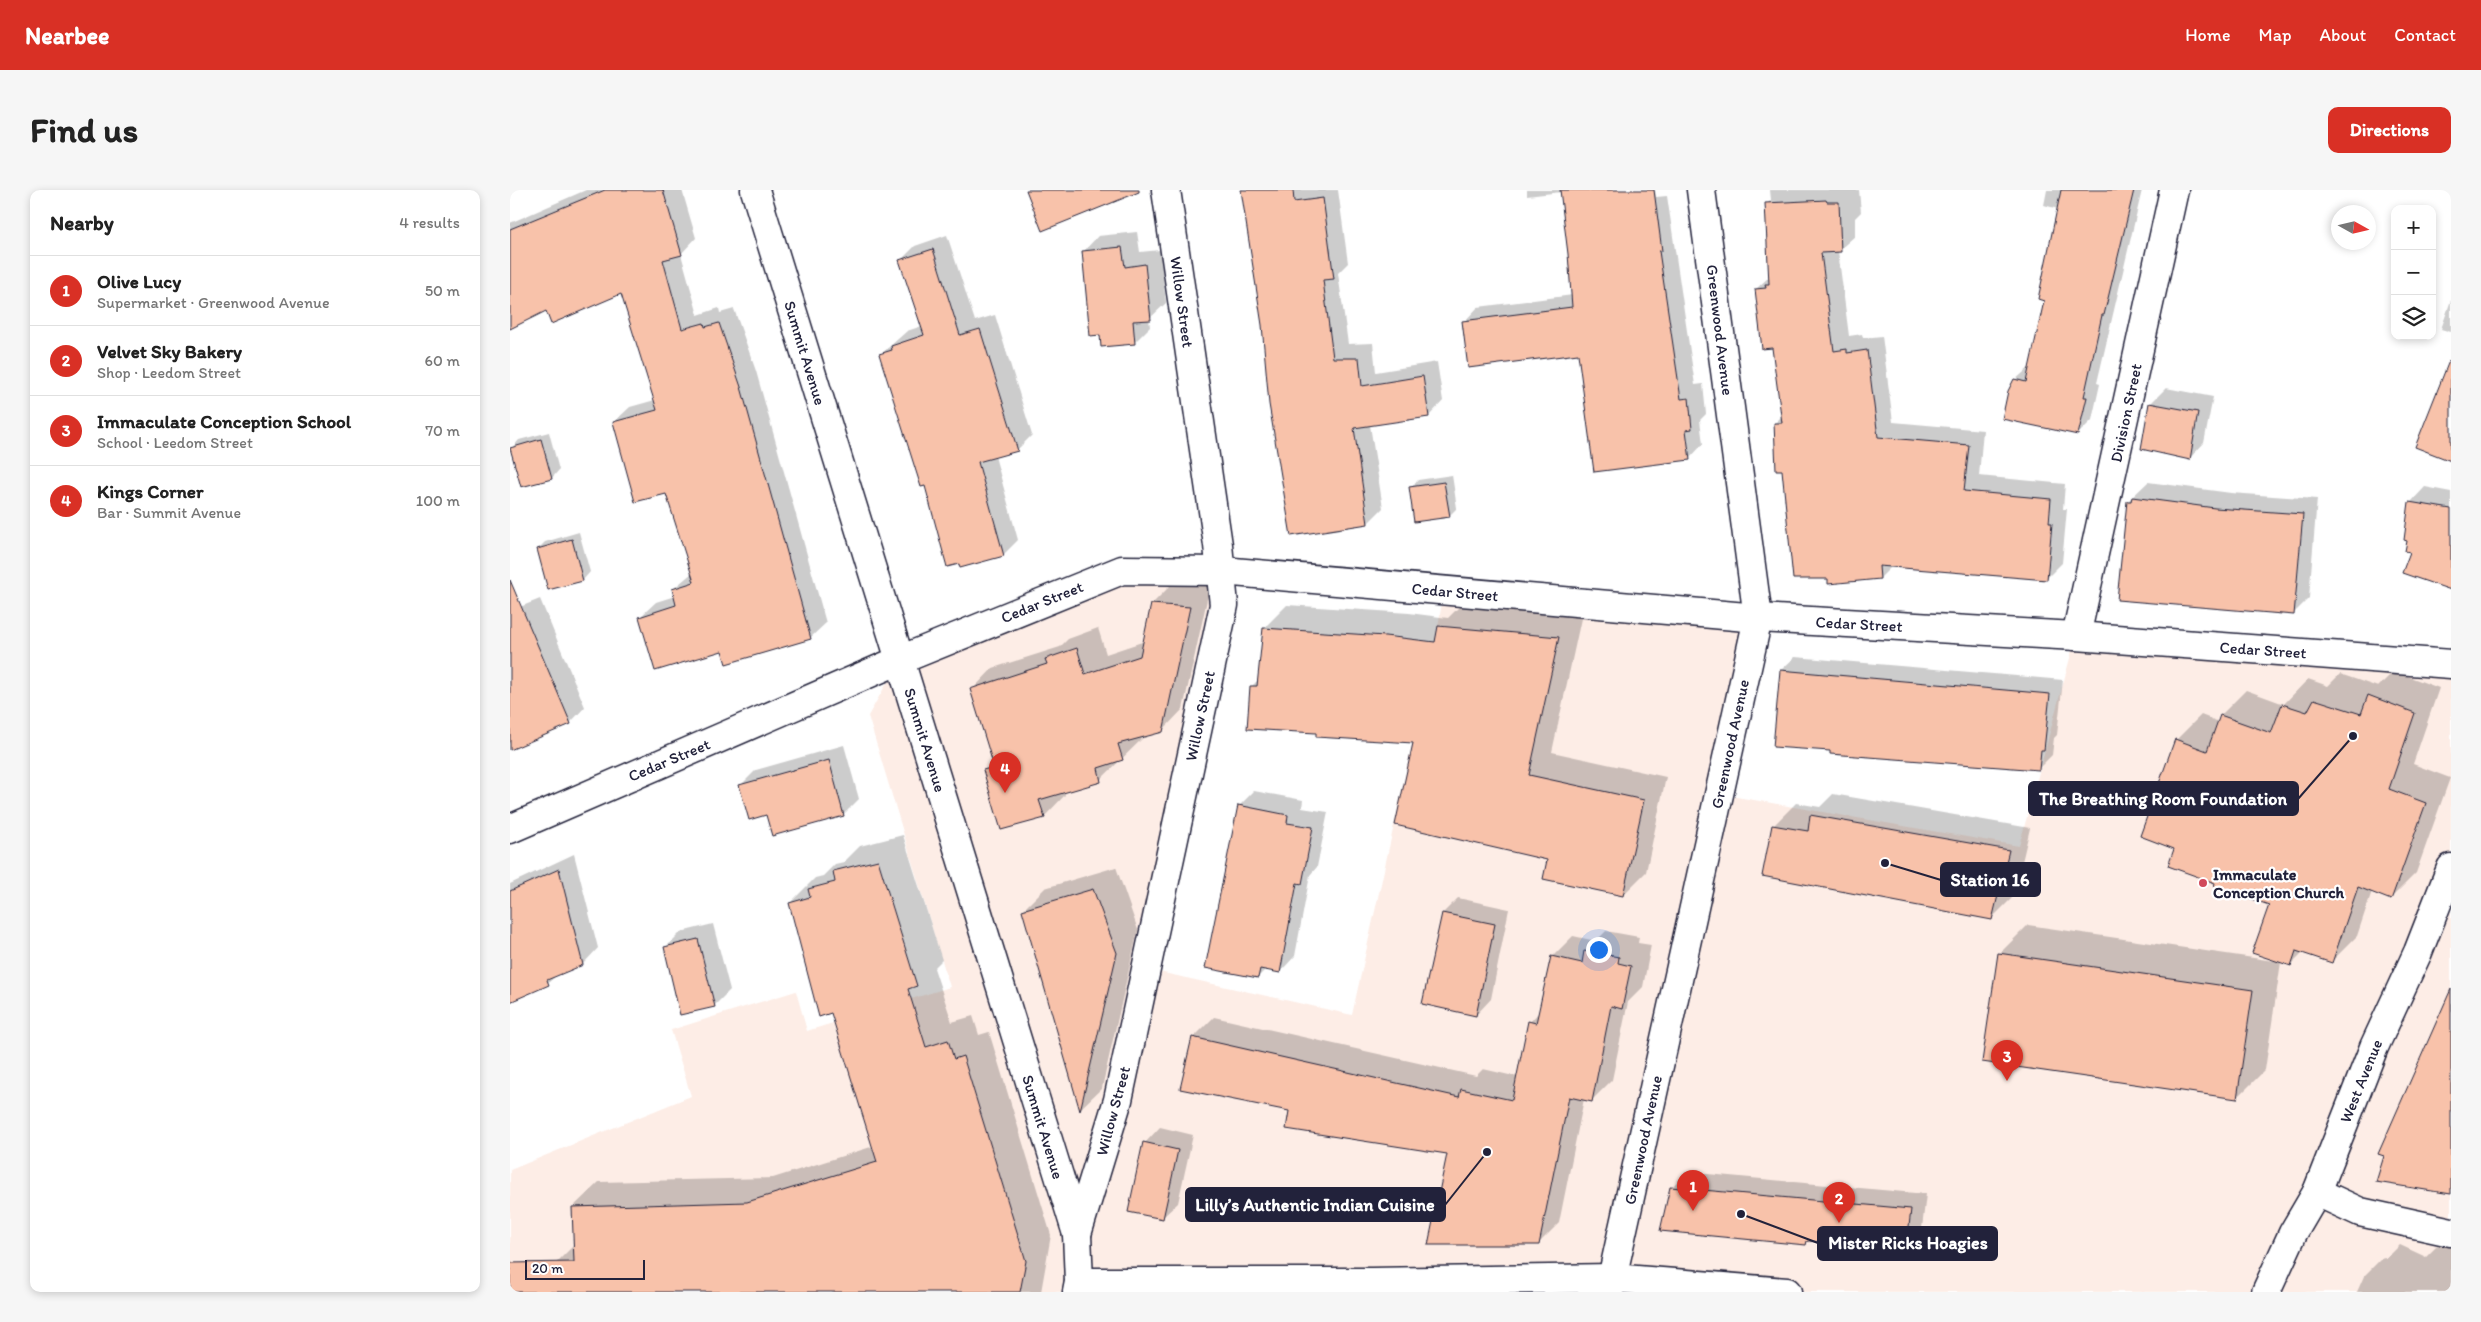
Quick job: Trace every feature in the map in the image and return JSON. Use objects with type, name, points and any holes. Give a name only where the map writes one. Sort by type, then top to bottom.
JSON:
[{"type":"street","name":"Summit Avenue","points":[[755,190],[1077,1234],[1078,1287]]},
{"type":"street","name":"Willow Street","points":[[1077,1234],[1118,1100],[1224,605],[1222,571],[1166,190]]},
{"type":"street","name":"Greenwood Avenue","points":[[1611,1285],[1758,618],[1701,190]]},
{"type":"street","name":"Division Street","points":[[2076,636],[2174,190]]},
{"type":"street","name":"Cedar Street","points":[[510,828],[900,660],[1122,570],[1222,571],[1758,618],[2076,636],[2451,664]]},
{"type":"street","name":"West Avenue","points":[[2266,1292],[2293,1233],[2317,1192],[2374,1048],[2418,952],[2451,868]]},
{"type":"street","points":[[2317,1192],[2360,1212],[2451,1232]]},
{"type":"street","points":[[1078,1287],[1371,1282],[1611,1285],[1787,1292]]},
{"type":"shaded area","points":[[1122,570],[1222,571],[1146,969],[1352,1015],[1438,626],[1444,591],[1758,618],[1719,794],[2019,846],[2076,636],[2451,664],[2451,1292],[510,1292],[510,1170],[691,1096],[671,1030],[796,991],[807,1031],[950,987],[868,716],[900,660]]},
{"type":"building","points":[[605,190],[663,190],[682,255],[663,260],[682,329],[704,323],[705,327],[719,323],[741,387],[811,639],[726,664],[722,651],[655,671],[639,617],[676,605],[672,589],[694,582],[666,494],[635,502],[613,422],[657,410],[621,294],[551,324],[546,311],[510,329],[510,229]]},
{"type":"building","points":[[1026,190],[1139,190],[1139,192],[1042,231]]},
{"type":"building","points":[[1241,190],[1293,190],[1294,202],[1323,198],[1334,279],[1323,280],[1333,358],[1359,358],[1362,386],[1423,376],[1429,417],[1354,428],[1368,524],[1291,536],[1269,404],[1262,325]]},
{"type":"building","points":[[1560,190],[1654,190],[1662,251],[1659,251],[1681,399],[1689,398],[1692,429],[1686,430],[1690,460],[1594,472],[1578,354],[1468,368],[1462,321],[1572,307]]},
{"type":"building","points":[[2061,190],[2134,190],[2104,315],[2102,315],[2084,397],[2087,397],[2078,435],[2002,419],[2008,391],[2014,379],[2026,382],[2044,301],[2038,299]]},
{"type":"building","points":[[1826,200],[1827,202],[1839,202],[1841,252],[1821,253],[1834,351],[1847,349],[1847,353],[1867,350],[1878,437],[1969,445],[1964,491],[2051,499],[2049,523],[2052,523],[2047,580],[1879,566],[1880,579],[1828,584],[1828,579],[1793,579],[1782,470],[1776,470],[1774,423],[1782,423],[1772,348],[1762,349],[1755,289],[1766,288],[1765,284],[1769,284],[1765,203]]},
{"type":"building","points":[[1122,247],[1125,267],[1145,264],[1151,320],[1133,321],[1135,344],[1101,347],[1100,335],[1090,336],[1082,251]]},
{"type":"building","points":[[933,249],[960,335],[980,329],[1018,451],[978,462],[1004,556],[960,568],[959,564],[947,567],[925,486],[921,487],[879,354],[892,350],[891,346],[924,335],[899,260]]},
{"type":"building","points":[[2449,361],[2451,361],[2451,461],[2415,447]]},
{"type":"building","points":[[2149,403],[2198,412],[2190,460],[2141,449]]},
{"type":"building","points":[[541,439],[552,479],[521,487],[510,448]]},
{"type":"building","points":[[1444,482],[1450,517],[1414,522],[1409,487]]},
{"type":"building","points":[[2132,497],[2215,508],[2303,514],[2294,615],[2117,600],[2127,501],[2131,501]]},
{"type":"building","points":[[2409,502],[2451,509],[2451,590],[2402,573],[2410,552],[2405,551],[2407,541],[2404,540]]},
{"type":"building","points":[[572,539],[583,581],[548,590],[537,549]]},
{"type":"building","points":[[510,580],[571,724],[510,750]]},
{"type":"building","points":[[1151,604],[1190,607],[1163,732],[1118,744],[1123,760],[1098,768],[1101,782],[1039,800],[1045,818],[1001,830],[983,770],[994,767],[970,689],[1047,664],[1045,659],[1077,648],[1085,674],[1140,656]]},
{"type":"building","points":[[1438,626],[1559,637],[1529,775],[1644,800],[1623,896],[1543,879],[1547,860],[1395,825],[1413,743],[1316,737],[1316,733],[1247,729],[1250,686],[1257,686],[1263,628],[1385,636],[1435,642]]},
{"type":"building","points":[[1780,670],[2050,694],[2044,750],[2041,750],[2039,770],[1830,754],[1830,751],[1773,747]]},
{"type":"building","points":[[2368,695],[2415,713],[2389,789],[2426,803],[2391,900],[2358,887],[2332,963],[2296,951],[2291,966],[2252,953],[2269,905],[2214,886],[2215,883],[2168,866],[2174,849],[2140,836],[2175,739],[2207,751],[2220,715],[2271,733],[2282,704],[2307,712],[2314,699],[2361,714]]},
{"type":"building","points":[[829,760],[844,816],[772,836],[766,815],[749,820],[739,785]]},
{"type":"building","points":[[1238,805],[1288,815],[1287,823],[1313,827],[1302,884],[1297,883],[1280,973],[1260,969],[1258,978],[1205,968]]},
{"type":"building","points":[[1810,815],[2009,850],[1992,920],[1762,876],[1772,825],[1808,831]]},
{"type":"building","points":[[878,860],[917,986],[908,989],[926,1047],[948,1040],[954,1059],[963,1056],[1026,1261],[1020,1292],[510,1292],[510,1263],[574,1262],[572,1207],[747,1202],[877,1162],[831,1013],[819,1017],[789,903],[810,897],[808,889],[835,882],[833,871]]},
{"type":"building","points":[[559,869],[583,965],[547,980],[549,985],[510,1002],[510,891]]},
{"type":"building","points":[[1093,889],[1117,953],[1080,1111],[1022,910]]},
{"type":"building","points":[[1442,913],[1495,924],[1476,1016],[1422,1004]]},
{"type":"building","points":[[698,939],[715,1007],[680,1015],[664,947]]},
{"type":"building","points":[[1584,951],[1619,957],[1618,963],[1631,966],[1622,1009],[1611,1006],[1592,1102],[1569,1097],[1539,1245],[1428,1245],[1447,1154],[1286,1129],[1289,1111],[1180,1089],[1192,1037],[1459,1097],[1461,1089],[1512,1100],[1528,1021],[1536,1023],[1551,956],[1582,963]]},
{"type":"building","points":[[1998,953],[2253,990],[2237,1099],[1982,1062]]},
{"type":"building","points":[[2451,989],[2451,1194],[2376,1182],[2384,1156],[2378,1154]]},
{"type":"building","points":[[1143,1142],[1178,1150],[1163,1219],[1128,1212]]},
{"type":"building","points":[[1670,1187],[1911,1209],[1906,1253],[1864,1249],[1864,1245],[1807,1241],[1806,1245],[1660,1231]]},
{"type":"place","name":"The Breathing Room Foundation","points":[[2353,736]]},
{"type":"place","name":"Kings Corner","points":[[1005,793]]},
{"type":"place","name":"Station 16","points":[[1885,863]]},
{"type":"place","name":"Immaculate Conception Church","points":[[2203,883]]},
{"type":"place","name":"Immaculate Conception School","points":[[2007,1081]]},
{"type":"place","name":"Lilly’s Authentic Indian Cuisine","points":[[1487,1152]]},
{"type":"place","name":"Olive Lucy","points":[[1693,1211]]},
{"type":"place","name":"Mister Ricks Hoagies","points":[[1741,1214]]},
{"type":"place","name":"Velvet Sky Bakery","points":[[1839,1223]]}]
